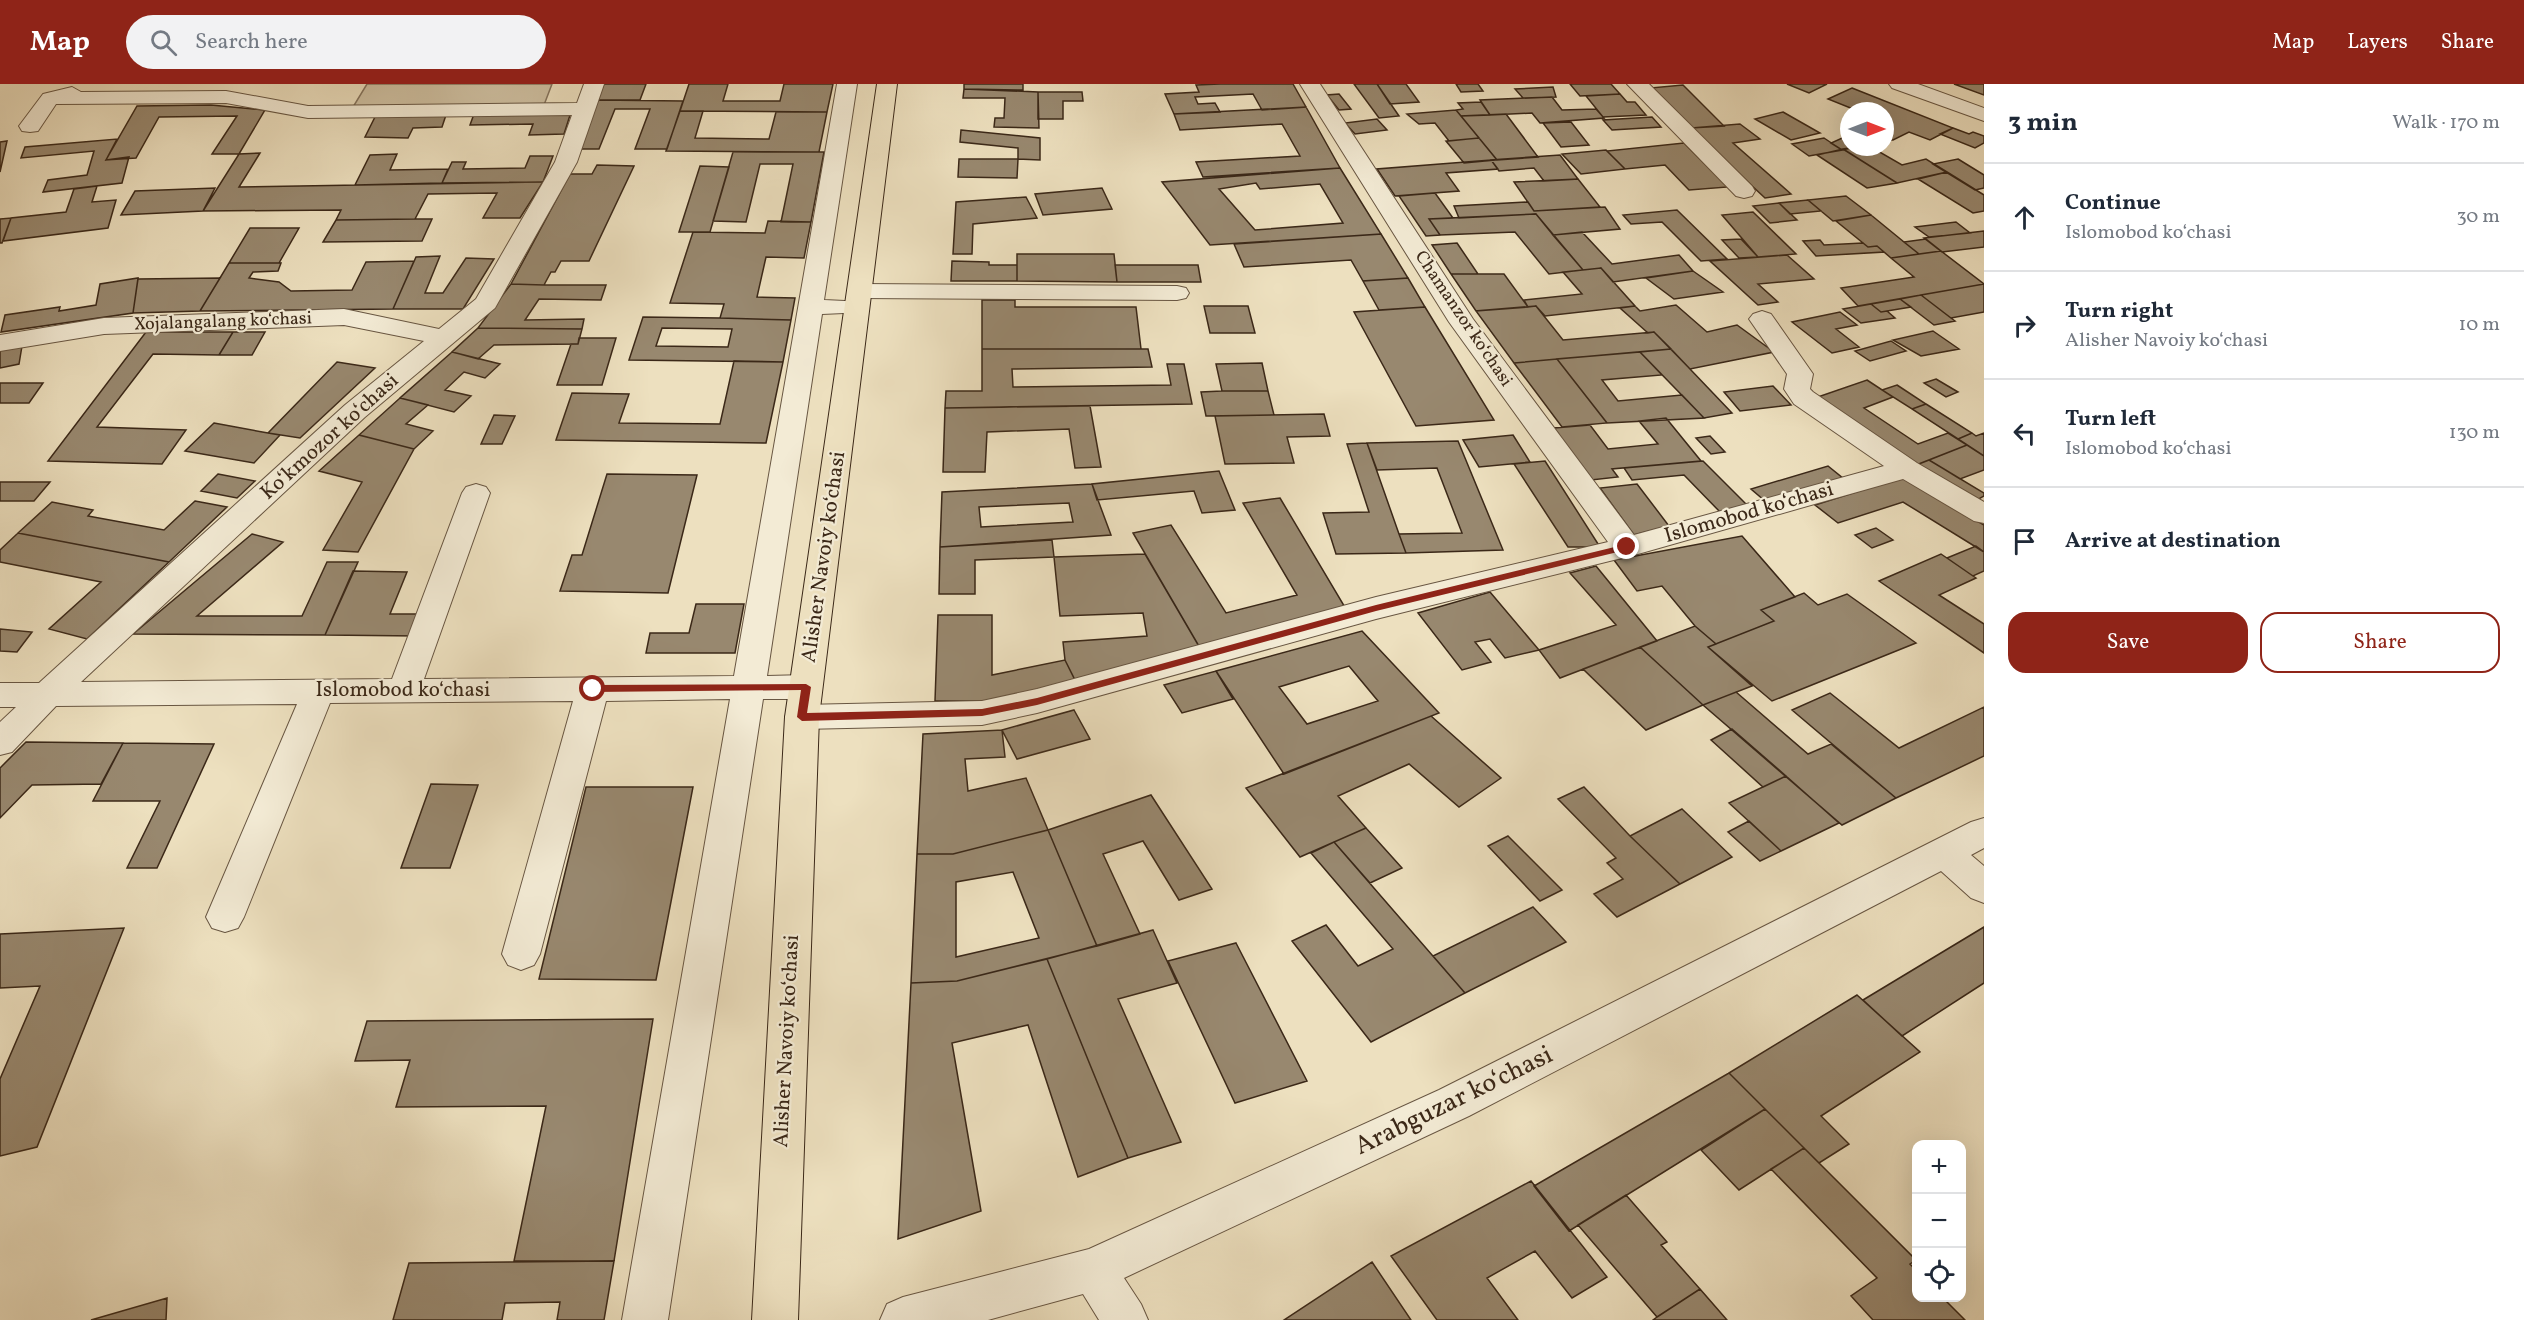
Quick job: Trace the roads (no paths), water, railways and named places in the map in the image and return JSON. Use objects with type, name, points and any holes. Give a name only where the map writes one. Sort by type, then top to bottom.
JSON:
[{"type":"main road","name":"Alisher Navoiy koʻchasi","points":[[774,1320],[804,702],[887,84]]},
{"type":"street","points":[[30,126],[51,98],[106,84]]},
{"type":"street","points":[[645,1320],[847,84]]},
{"type":"street","name":"Chamanzor koʻchasi","points":[[1310,84],[1462,322],[1627,547]]},
{"type":"street","points":[[1637,84],[1744,190]]},
{"type":"street","points":[[1899,84],[1984,115]]},
{"type":"street","points":[[51,98],[226,98],[309,112],[589,96]]},
{"type":"street","name":"Koʻkmozor koʻchasi","points":[[0,743],[49,693],[355,411],[486,303],[566,162],[589,96]]},
{"type":"street","points":[[811,307],[858,299],[1177,293]]},
{"type":"street","name":"Xojalangalang koʻchasi","points":[[0,343],[104,326],[344,317],[445,338]]},
{"type":"street","points":[[1762,319],[1800,374],[1797,389],[1803,398],[1907,469],[1984,514]]},
{"type":"street","name":"Islomobod koʻchasi","points":[[804,702],[982,712],[1037,701],[1376,608],[1627,547],[1907,469]]},
{"type":"street","points":[[404,690],[476,493]]},
{"type":"street","name":"Islomobod ko‘chasi","points":[[0,695],[749,687],[804,702]]},
{"type":"street","points":[[521,954],[593,689]]},
{"type":"street","points":[[225,917],[319,691]]},
{"type":"street","name":"Arabguzar koʻchasi","points":[[903,1320],[1093,1270],[1454,1103],[1984,832]]},
{"type":"street","points":[[1945,853],[1984,888]]},
{"type":"street","points":[[1093,1270],[1125,1320]]}]
